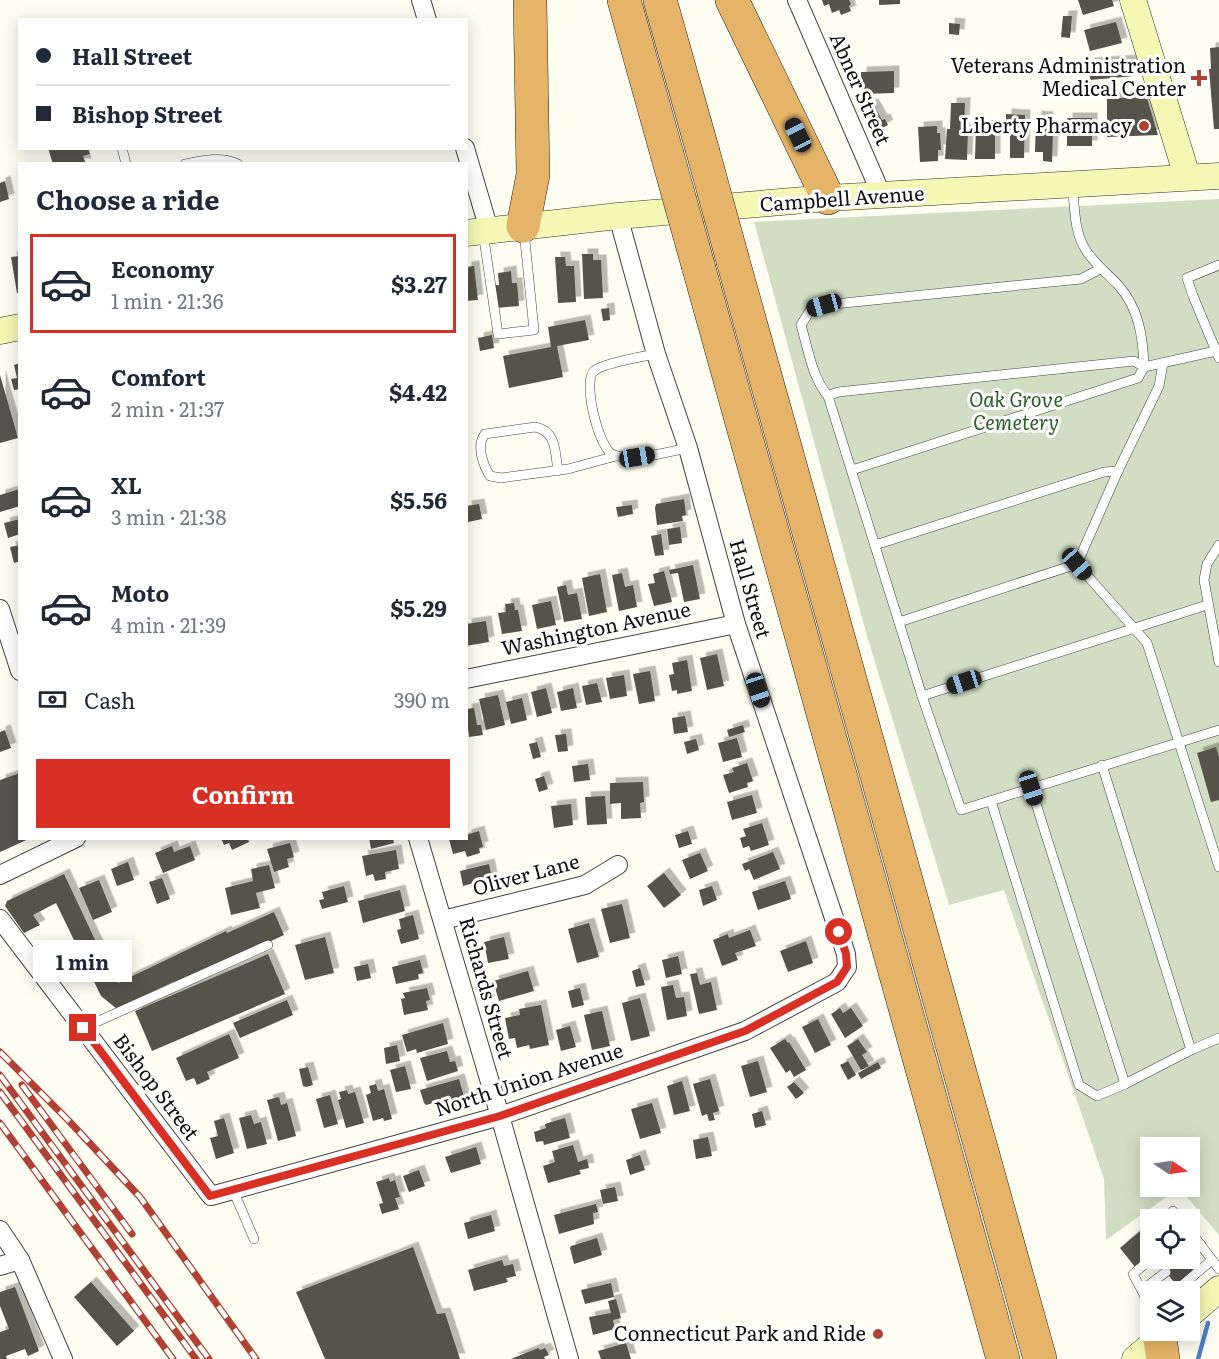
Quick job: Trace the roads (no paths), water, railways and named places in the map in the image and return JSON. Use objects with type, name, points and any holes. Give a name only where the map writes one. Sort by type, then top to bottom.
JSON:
[{"type":"highway","points":[[523,226],[533,176],[530,0]]},
{"type":"highway","points":[[624,0],[1003,1359]]},
{"type":"highway","points":[[660,0],[1040,1359]]},
{"type":"highway","points":[[732,0],[828,198]]},
{"type":"main road","points":[[1133,0],[1187,176]]},
{"type":"main road","name":"Campbell Avenue","points":[[479,231],[618,216],[828,198],[1219,176]]},
{"type":"main road","points":[[0,331],[18,327]]},
{"type":"main road","points":[[1200,1305],[1219,1289]]},
{"type":"main road","points":[[1135,1359],[1162,1341]]},
{"type":"street","points":[[421,0],[426,18]]},
{"type":"street","name":"Abner Street","points":[[797,0],[882,196]]},
{"type":"street","points":[[468,166],[479,231]]},
{"type":"street","name":"Hall Street","points":[[618,216],[656,354],[688,448],[735,624],[846,954],[846,972]]},
{"type":"street","points":[[0,609],[18,665]]},
{"type":"street","name":"Washington Avenue","points":[[468,679],[735,624]]},
{"type":"street","points":[[0,875],[71,840]]},
{"type":"street","name":"Richards Street","points":[[419,840],[569,1359]]},
{"type":"street","name":"Oliver Lane","points":[[443,920],[585,885],[618,865]]},
{"type":"street","name":"Bishop Street","points":[[0,919],[210,1196]]},
{"type":"street","name":"North Union Avenue","points":[[210,1196],[500,1116],[745,1031],[837,982],[846,972]]},
{"type":"street","points":[[0,1230],[20,1260],[63,1359]]},
{"type":"street","points":[[0,1266],[20,1260]]},
{"type":"lane","points":[[195,162],[209,159],[234,162]]},
{"type":"lane","points":[[852,470],[1138,378],[1144,367],[1141,327],[1119,286],[1100,268],[1080,238],[1072,185]]},
{"type":"lane","points":[[479,231],[498,334],[534,330],[523,226]]},
{"type":"lane","points":[[828,396],[838,392],[1134,361],[1144,367],[1218,353],[1187,278],[1219,265]]},
{"type":"lane","points":[[1100,268],[1081,279],[824,305],[811,309],[801,325],[811,363],[823,391],[828,396],[921,696],[961,810],[1219,730]]},
{"type":"lane","points":[[616,456],[602,444],[591,400],[589,381],[591,375],[600,367],[656,354]]},
{"type":"lane","points":[[899,622],[1077,564],[1159,386],[1163,363]]},
{"type":"lane","points":[[558,471],[552,437],[542,428],[485,434],[482,438],[480,444],[490,476],[501,478],[558,471],[616,456],[637,457],[688,448]]},
{"type":"lane","points":[[875,545],[1104,472],[1118,471]]},
{"type":"lane","points":[[1219,545],[1207,564],[1204,580],[1219,662]]},
{"type":"lane","points":[[1077,564],[1147,643],[1219,867]]},
{"type":"lane","points":[[921,696],[1207,605]]},
{"type":"lane","points":[[1102,765],[1191,1050]]},
{"type":"lane","points":[[1031,788],[1125,1084]]},
{"type":"lane","points":[[991,801],[1079,1085],[1097,1096],[1219,1038]]},
{"type":"lane","points":[[83,1028],[268,945]]},
{"type":"lane","points":[[233,1190],[254,1239]]},
{"type":"lane","points":[[1201,1245],[1219,1269]]},
{"type":"lane","points":[[1186,1281],[1212,1260]]},
{"type":"lane","points":[[1140,1268],[1133,1274],[1140,1286]]},
{"type":"lane","points":[[1154,1281],[1166,1272]]},
{"type":"waterway","points":[[1198,1359],[1208,1323]]},
{"type":"railway","points":[[0,1052],[140,1197],[256,1359]]},
{"type":"railway","points":[[0,1075],[209,1359]]},
{"type":"railway","points":[[22,1085],[132,1234]]},
{"type":"railway","points":[[0,1092],[196,1359]]},
{"type":"railway","points":[[0,1123],[173,1359]]},
{"type":"place","name":"Veterans Administration Medical Center","points":[[1199,78]]},
{"type":"place","name":"Liberty Pharmacy","points":[[1144,126]]},
{"type":"place","name":"Connecticut Park and Ride","points":[[878,1334]]},
{"type":"park label","name":"Oak Grove Cemetery","points":[[1016,412]]}]
